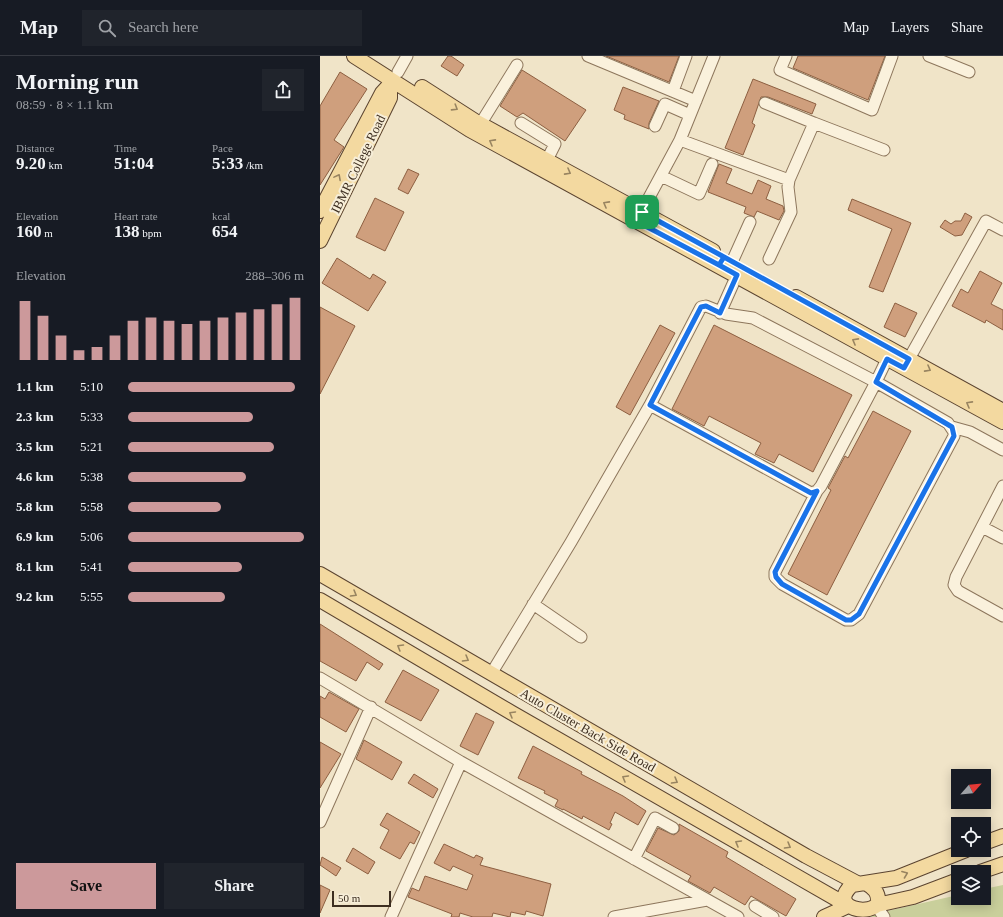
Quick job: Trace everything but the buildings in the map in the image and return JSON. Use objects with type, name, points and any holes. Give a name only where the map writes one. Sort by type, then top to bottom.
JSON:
[{"type":"main road","points":[[354,56],[394,80],[470,130],[639,216],[907,364],[1003,422]]},
{"type":"main road","points":[[371,56],[394,80],[481,123],[547,160],[639,216]]},
{"type":"main road","name":"IBMR College Road","points":[[320,211],[390,98],[394,80]]},
{"type":"main road","name":"IBMR College Road","points":[[320,241],[328,199]]},
{"type":"main road","points":[[728,265],[887,359],[907,364],[1003,410]]},
{"type":"main road","name":"Auto Cluster Back Side Road","points":[[320,574],[792,848],[876,891],[879,909]]},
{"type":"main road","name":"Auto Cluster Back Side Road","points":[[320,600],[850,911]]},
{"type":"main road","points":[[991,840],[1003,836]]},
{"type":"main road","points":[[850,911],[845,894],[848,889],[862,883],[896,878],[951,856]]},
{"type":"main road","points":[[991,868],[1003,864]]},
{"type":"main road","points":[[824,917],[850,911],[869,915],[879,909],[951,883]]},
{"type":"street","points":[[394,80],[407,56]]},
{"type":"street","points":[[588,56],[696,101]]},
{"type":"street","points":[[673,91],[686,56]]},
{"type":"street","points":[[639,216],[680,140],[714,56]]},
{"type":"street","points":[[786,56],[780,70],[872,110],[892,56]]},
{"type":"street","points":[[930,56],[969,72]]},
{"type":"street","points":[[481,123],[517,65]]},
{"type":"street","points":[[765,103],[884,150]]},
{"type":"street","points":[[655,126],[665,104],[690,115]]},
{"type":"street","points":[[521,123],[555,144],[547,160]]},
{"type":"street","points":[[769,259],[791,212],[788,187],[789,180],[814,123]]},
{"type":"street","points":[[680,140],[789,180]]},
{"type":"street","points":[[661,176],[699,194],[712,164]]},
{"type":"street","points":[[907,364],[986,221],[1003,230]]},
{"type":"street","points":[[720,313],[728,265],[750,222]]},
{"type":"street","points":[[492,674],[650,405],[701,307],[706,306],[720,313],[753,318],[876,382],[952,427],[970,432],[1003,450]]},
{"type":"street","points":[[887,359],[822,486],[817,491],[775,572],[776,577],[782,584],[846,620],[851,620],[859,614],[950,443],[954,432],[952,427]]},
{"type":"street","points":[[650,405],[811,493],[817,491]]},
{"type":"street","points":[[1003,486],[956,577],[954,585],[958,591],[1003,616]]},
{"type":"street","points":[[982,527],[1003,538]]},
{"type":"street","points":[[533,604],[581,637]]},
{"type":"street","points":[[320,678],[461,762],[738,917]]},
{"type":"street","points":[[320,822],[371,707]]},
{"type":"street","points":[[391,917],[461,762]]},
{"type":"street","points":[[634,859],[655,818],[673,828]]},
{"type":"street","points":[[614,917],[707,900]]},
{"type":"street","points":[[755,906],[773,917]]},
{"type":"green space","points":[[1003,885],[1003,917],[861,917],[951,897],[951,905],[991,905],[991,888]]},
{"type":"route","points":[[642,212],[636,221],[719,265],[724,257],[909,359],[904,368],[887,359],[876,382],[948,423],[952,427],[954,436],[859,614],[855,618],[846,620],[782,584],[776,577],[775,572],[817,491],[811,493],[650,405],[701,307],[706,306],[720,313],[737,275],[719,265],[724,257],[642,212]]}]
